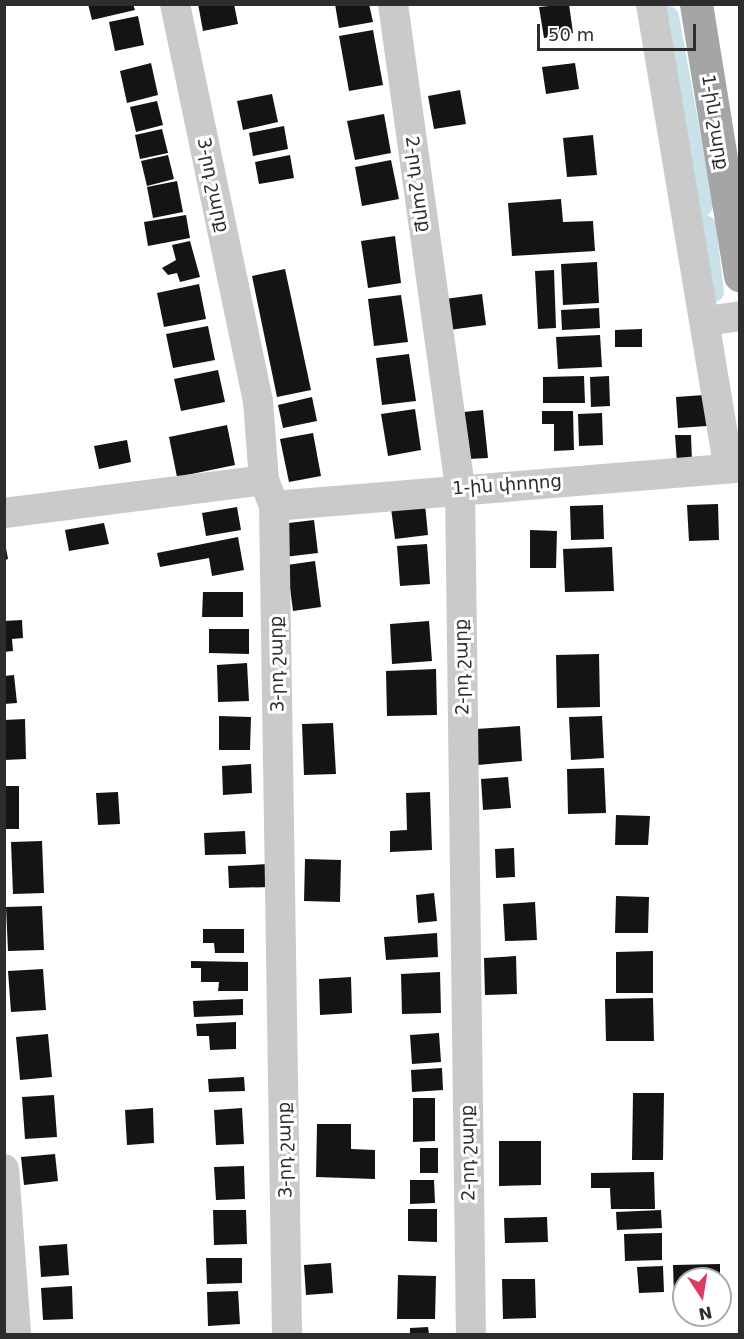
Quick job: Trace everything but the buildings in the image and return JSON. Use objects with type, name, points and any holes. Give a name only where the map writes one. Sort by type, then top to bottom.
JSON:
[{"type":"main road","name":"1-ին շարք","points":[[696,4],[740,275]]},
{"type":"street","name":"3-րդ շարք","points":[[175,4],[258,401],[269,493],[287,1335]]},
{"type":"street","name":"2-րդ շարք","points":[[393,4],[460,488],[471,1335]]},
{"type":"street","points":[[651,4],[734,468]]},
{"type":"street","points":[[690,220],[729,212]]},
{"type":"street","points":[[706,321],[740,316]]},
{"type":"street","name":"1-ին փողոց","points":[[4,513],[269,493],[460,488],[734,468]]},
{"type":"street","points":[[4,1168],[16,1335]]},
{"type":"waterway","points":[[668,17],[702,205]]},
{"type":"waterway","points":[[705,226],[713,292]]}]
